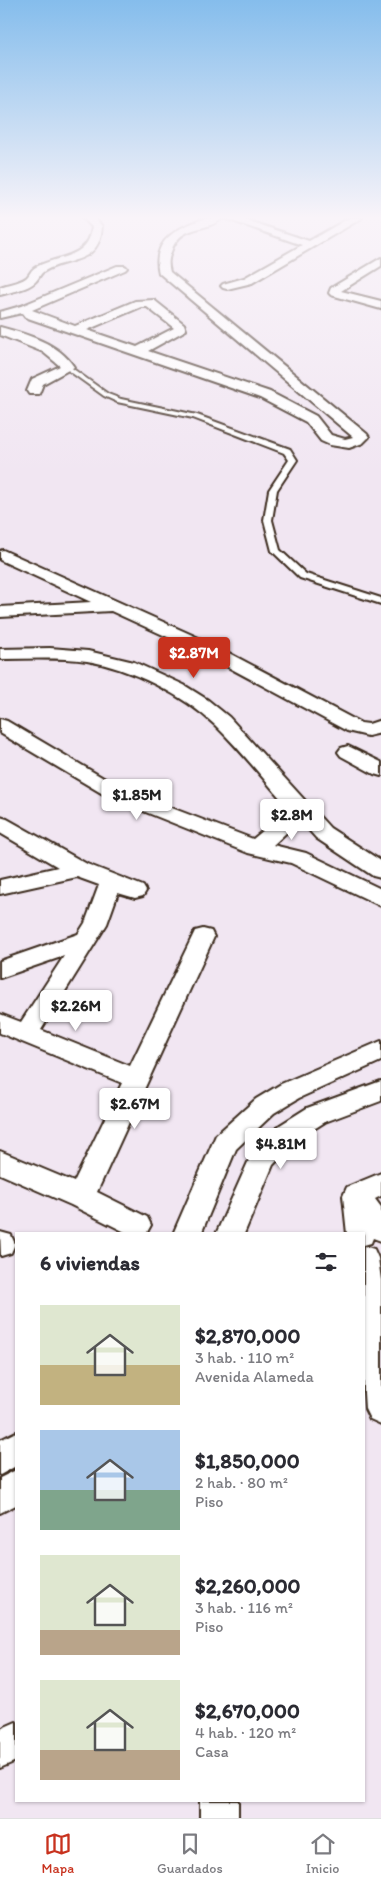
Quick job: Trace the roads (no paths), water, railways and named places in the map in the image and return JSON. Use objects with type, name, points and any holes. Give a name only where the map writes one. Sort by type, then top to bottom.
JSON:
[{"type":"street","points":[[1,315],[25,309],[39,303]]},
{"type":"street","points":[[76,330],[139,304],[150,303],[180,326],[180,330],[138,352]]},
{"type":"street","points":[[25,309],[29,314],[265,395],[311,419],[326,438],[347,444],[358,442],[362,437],[201,303]]},
{"type":"street","points":[[0,331],[52,352],[64,360],[67,367],[37,382],[34,391]]},
{"type":"street","points":[[2,556],[20,545]]},
{"type":"street","points":[[2,556],[204,647],[354,727],[366,731],[374,730],[381,726]]},
{"type":"street","points":[[0,612],[114,606]]},
{"type":"street","points":[[0,654],[50,653],[88,656],[128,666],[156,678],[201,704],[222,721],[323,833],[381,870]]},
{"type":"street","points":[[0,724],[115,793],[256,848],[298,858],[381,898]]},
{"type":"street","points":[[348,752],[381,770]]},
{"type":"street","points":[[256,848],[288,821],[299,807]]},
{"type":"street","points":[[0,824],[79,869],[135,890]]},
{"type":"street","points":[[298,858],[300,849],[305,844],[323,833]]},
{"type":"street","points":[[0,887],[79,869]]},
{"type":"street","points":[[26,1034],[96,924],[111,882]]},
{"type":"street","points":[[81,1197],[203,937]]},
{"type":"street","points":[[0,970],[87,939]]},
{"type":"street","points":[[0,1023],[137,1079]]},
{"type":"street","points":[[188,1232],[226,1143],[265,1106],[290,1091],[381,1050]]},
{"type":"street","points":[[231,1232],[262,1159],[289,1132],[316,1115],[381,1091]]},
{"type":"street","points":[[265,1106],[289,1132]]},
{"type":"street","points":[[0,1162],[81,1197],[136,1225]]},
{"type":"street","points":[[369,1189],[381,1229]]},
{"type":"street","points":[[361,1232],[369,1189]]},
{"type":"street","points":[[365,1267],[381,1410]]},
{"type":"street","points":[[0,1458],[15,1448]]},
{"type":"street","points":[[0,1497],[15,1487]]},
{"type":"street","points":[[0,1749],[15,1742]]},
{"type":"street","points":[[219,1802],[219,1818]]},
{"type":"lane","points":[[67,367],[106,395],[119,401],[195,416],[288,451],[293,460],[273,490],[268,520],[276,552],[302,576],[381,600]]}]
